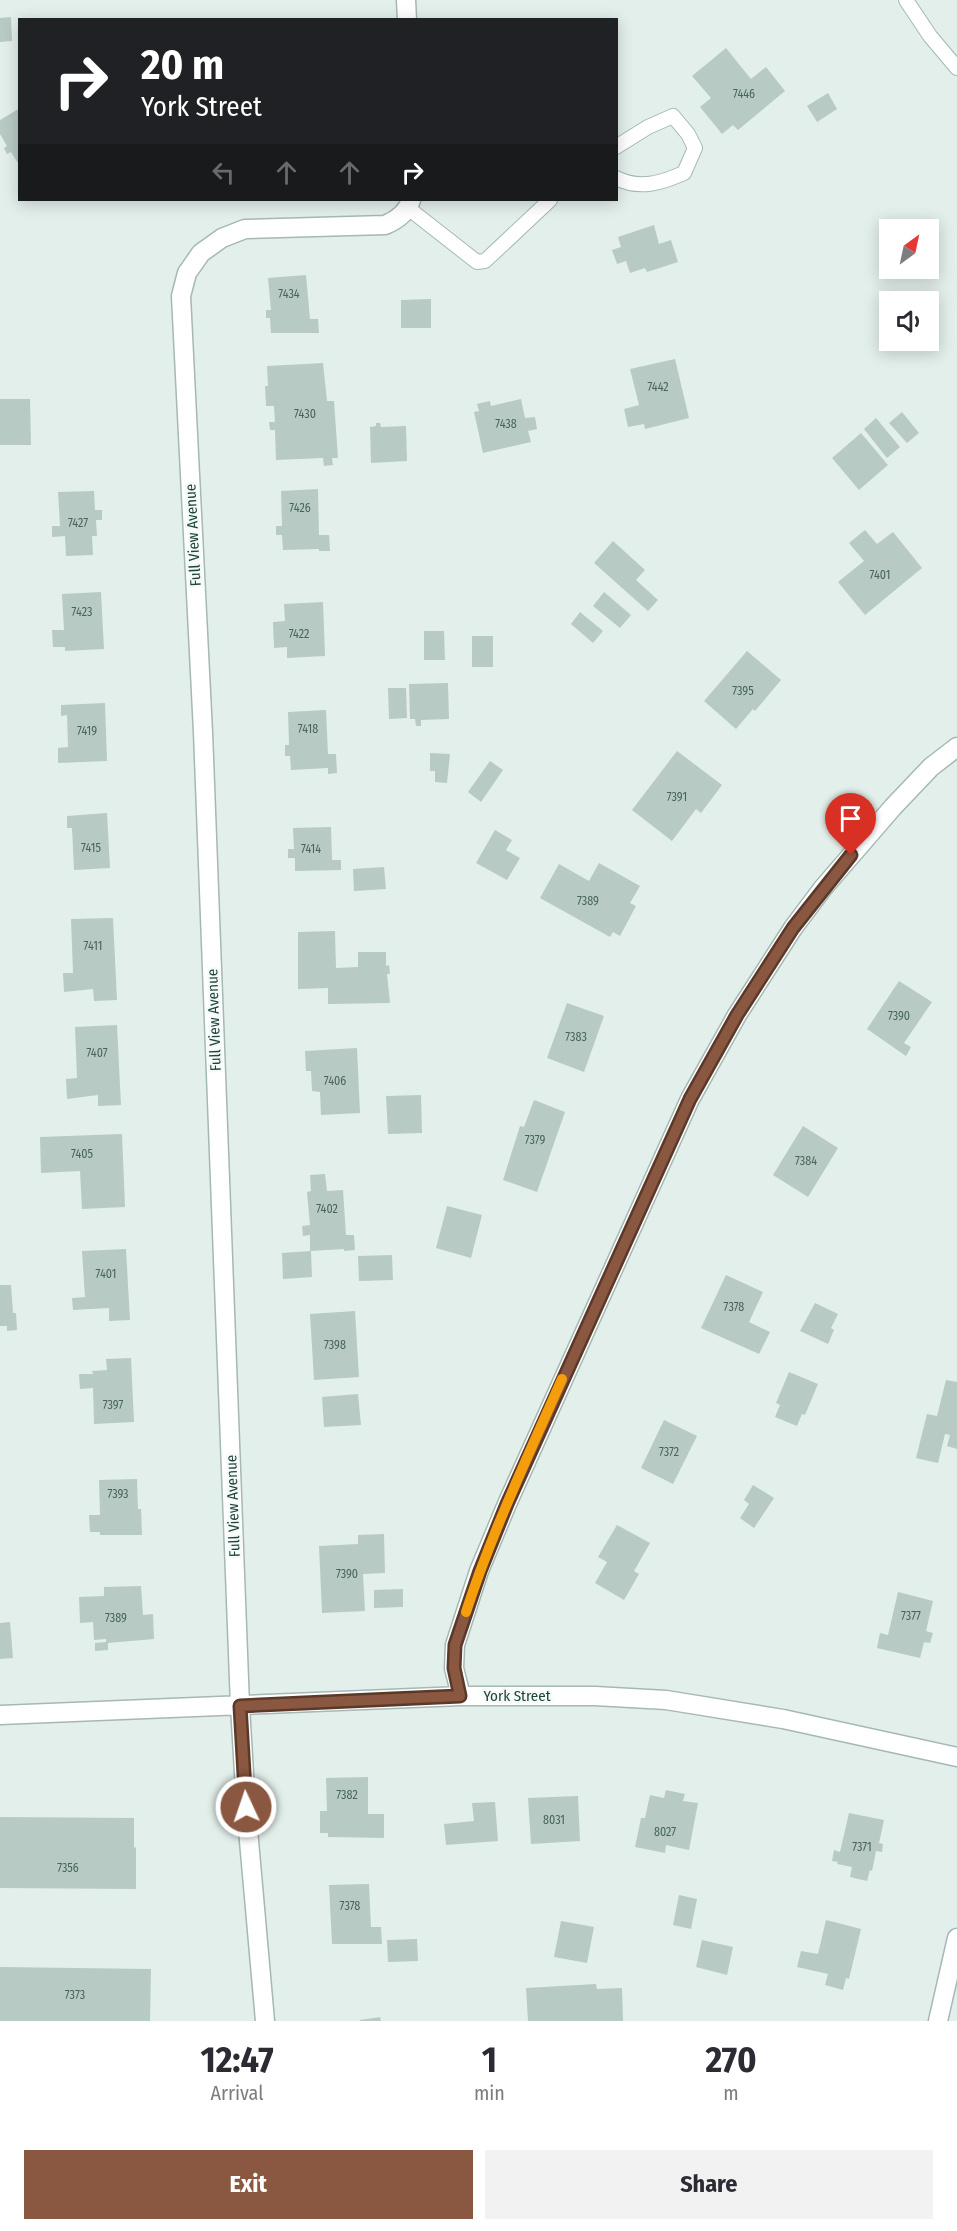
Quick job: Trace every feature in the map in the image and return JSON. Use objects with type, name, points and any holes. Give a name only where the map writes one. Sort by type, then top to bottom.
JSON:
[{"type":"street","points":[[406,0],[407,18]]},
{"type":"street","name":"Full View Avenue","points":[[265,2021],[246,1807],[240,1706],[204,755],[181,296],[187,273],[196,260],[201,253],[222,238],[255,228],[385,225],[396,221],[410,204]]},
{"type":"street","points":[[460,1696],[454,1668],[455,1645],[480,1571],[507,1504],[690,1099],[737,1015],[793,928],[823,888],[931,767],[957,747]]},
{"type":"street","name":"York Street","points":[[0,1715],[460,1696],[595,1696],[666,1700],[783,1719],[957,1757]]},
{"type":"street","points":[[938,2021],[957,1938]]},
{"type":"lane","points":[[906,0],[930,36],[957,68]]},
{"type":"lane","points":[[618,146],[648,126],[673,117],[688,134],[695,148],[684,173],[660,184],[628,184],[618,179]]},
{"type":"lane","points":[[410,204],[477,262],[485,261],[549,201]]},
{"type":"building","points":[[11,17],[12,41],[0,42],[0,18]]},
{"type":"building","points":[[726,48],[751,79],[766,67],[785,91],[738,130],[733,125],[722,134],[700,107],[711,98],[692,76]]},
{"type":"building","points":[[828,93],[837,109],[817,122],[807,106]]},
{"type":"building","points":[[18,109],[18,163],[11,152],[7,154],[4,148],[7,146],[0,134],[0,120]]},
{"type":"building","points":[[654,225],[659,244],[671,240],[678,262],[647,272],[645,268],[630,273],[626,261],[617,264],[612,250],[621,247],[618,237]]},
{"type":"building","points":[[306,275],[310,319],[318,319],[319,333],[271,333],[270,318],[266,318],[266,310],[271,310],[268,278]]},
{"type":"building","points":[[431,299],[431,328],[401,328],[401,300]]},
{"type":"building","points":[[675,359],[689,418],[645,429],[644,424],[628,427],[624,409],[639,405],[630,369]]},
{"type":"building","points":[[323,363],[327,401],[334,401],[338,458],[332,458],[333,465],[324,466],[323,458],[276,460],[275,430],[270,430],[269,422],[275,422],[274,406],[266,406],[267,366]]},
{"type":"building","points":[[0,399],[30,399],[31,445],[0,445]]},
{"type":"building","points":[[521,399],[525,418],[535,417],[537,429],[528,431],[531,442],[483,453],[474,412],[479,411],[477,404],[490,401],[491,406]]},
{"type":"building","points":[[902,412],[919,433],[907,443],[889,423]]},
{"type":"building","points":[[876,418],[900,447],[887,458],[864,429]]},
{"type":"building","points":[[376,423],[380,423],[381,427],[406,426],[407,461],[371,463],[370,427],[376,426]]},
{"type":"building","points":[[861,433],[888,465],[859,490],[832,458]]},
{"type":"building","points":[[318,489],[319,535],[329,535],[330,551],[283,550],[282,535],[276,535],[276,526],[282,526],[281,491]]},
{"type":"building","points":[[94,491],[95,510],[102,510],[102,520],[96,520],[97,536],[92,536],[93,555],[66,556],[65,536],[52,537],[52,526],[60,526],[58,492]]},
{"type":"building","points":[[865,530],[877,544],[893,532],[922,568],[865,615],[838,582],[864,561],[849,543]]},
{"type":"building","points":[[613,541],[645,570],[636,580],[658,600],[648,611],[594,563]]},
{"type":"building","points":[[101,592],[104,649],[65,651],[65,647],[53,647],[52,630],[64,630],[62,594]]},
{"type":"building","points":[[604,592],[631,615],[620,628],[593,606]]},
{"type":"building","points":[[323,602],[325,656],[287,658],[287,647],[274,648],[273,622],[285,621],[284,604]]},
{"type":"building","points":[[580,612],[603,631],[593,643],[571,624]]},
{"type":"building","points":[[424,631],[444,631],[445,660],[424,660]]},
{"type":"building","points":[[472,636],[493,636],[493,667],[472,667]]},
{"type":"building","points":[[747,651],[781,680],[755,711],[753,709],[736,729],[704,701]]},
{"type":"building","points":[[448,683],[449,719],[421,720],[421,726],[416,726],[415,719],[410,719],[409,684]]},
{"type":"building","points":[[388,688],[406,688],[407,718],[389,719]]},
{"type":"building","points":[[105,703],[107,761],[58,763],[58,748],[68,747],[67,715],[61,716],[61,705]]},
{"type":"building","points":[[326,710],[328,754],[336,754],[337,773],[328,774],[328,768],[291,770],[290,756],[285,756],[285,745],[289,745],[288,712]]},
{"type":"building","points":[[677,751],[722,785],[701,813],[696,809],[672,841],[632,810]]},
{"type":"building","points":[[430,753],[450,754],[447,783],[435,782],[435,771],[430,771]]},
{"type":"building","points":[[490,761],[503,770],[481,802],[468,792]]},
{"type":"building","points":[[107,813],[110,868],[74,870],[72,828],[67,828],[67,816]]},
{"type":"building","points":[[331,827],[332,860],[341,860],[341,870],[295,871],[295,858],[288,858],[288,849],[294,849],[293,828]]},
{"type":"building","points":[[495,830],[512,840],[506,850],[520,858],[507,880],[476,863]]},
{"type":"building","points":[[599,863],[640,886],[630,903],[636,906],[620,936],[613,932],[610,937],[540,898],[559,864],[589,881]]},
{"type":"building","points":[[384,867],[386,889],[354,891],[353,869]]},
{"type":"building","points":[[113,918],[117,1000],[94,1001],[93,989],[64,992],[63,973],[73,973],[71,919]]},
{"type":"building","points":[[335,931],[336,968],[358,967],[358,952],[386,952],[386,966],[389,965],[390,974],[387,974],[390,1003],[328,1004],[328,988],[298,989],[298,932]]},
{"type":"building","points":[[899,981],[932,1002],[904,1043],[911,1047],[906,1056],[867,1029]]},
{"type":"building","points":[[567,1003],[604,1016],[584,1072],[547,1058]]},
{"type":"building","points":[[117,1025],[121,1105],[98,1106],[98,1095],[67,1099],[66,1079],[77,1078],[75,1027]]},
{"type":"building","points":[[357,1048],[360,1113],[321,1115],[320,1092],[312,1091],[311,1071],[306,1071],[305,1051]]},
{"type":"building","points":[[421,1095],[422,1133],[388,1134],[386,1096]]},
{"type":"building","points":[[534,1100],[565,1112],[537,1192],[503,1180],[520,1126],[524,1127]]},
{"type":"building","points":[[803,1126],[838,1148],[808,1197],[773,1175]]},
{"type":"building","points":[[122,1134],[125,1207],[82,1209],[80,1171],[41,1173],[40,1137]]},
{"type":"building","points":[[325,1174],[327,1191],[343,1190],[346,1235],[354,1235],[355,1250],[310,1251],[310,1235],[303,1236],[302,1226],[310,1225],[307,1192],[311,1191],[310,1175]]},
{"type":"building","points":[[447,1206],[482,1215],[471,1258],[436,1248]]},
{"type":"building","points":[[126,1249],[130,1320],[109,1321],[109,1308],[73,1310],[72,1298],[85,1297],[82,1251]]},
{"type":"building","points":[[311,1251],[312,1277],[283,1279],[282,1253]]},
{"type":"building","points":[[392,1255],[393,1280],[359,1281],[358,1256]]},
{"type":"building","points":[[726,1275],[763,1292],[749,1322],[770,1332],[759,1354],[701,1328]]},
{"type":"building","points":[[0,1285],[11,1285],[17,1330],[7,1331],[7,1326],[0,1326]]},
{"type":"building","points":[[815,1303],[838,1314],[831,1328],[834,1330],[828,1344],[800,1331]]},
{"type":"building","points":[[355,1311],[359,1377],[314,1380],[310,1314]]},
{"type":"building","points":[[131,1358],[134,1422],[94,1424],[93,1388],[80,1389],[79,1374],[93,1374],[92,1371],[107,1370],[106,1359]]},
{"type":"building","points":[[789,1372],[818,1384],[805,1415],[802,1414],[797,1426],[775,1417],[780,1405],[776,1403]]},
{"type":"building","points":[[946,1380],[957,1382],[957,1449],[947,1446],[950,1435],[945,1434],[938,1463],[916,1458],[927,1414],[937,1416]]},
{"type":"building","points":[[358,1394],[361,1425],[324,1427],[322,1397]]},
{"type":"building","points":[[664,1420],[697,1436],[673,1484],[641,1468]]},
{"type":"building","points":[[137,1479],[142,1535],[100,1535],[100,1532],[90,1532],[89,1515],[100,1515],[99,1480]]},
{"type":"building","points":[[753,1485],[774,1498],[754,1528],[740,1518],[749,1504],[744,1500]]},
{"type":"building","points":[[617,1525],[650,1543],[634,1571],[639,1574],[624,1600],[595,1583],[607,1562],[598,1557]]},
{"type":"building","points":[[384,1534],[385,1573],[363,1574],[365,1611],[322,1613],[319,1546],[358,1544],[358,1535]]},
{"type":"building","points":[[141,1586],[143,1615],[153,1614],[154,1639],[108,1643],[108,1650],[95,1651],[95,1643],[106,1642],[106,1639],[94,1640],[93,1622],[80,1623],[79,1597],[104,1596],[104,1587]]},
{"type":"building","points":[[403,1589],[403,1607],[374,1608],[374,1590]]},
{"type":"building","points":[[898,1592],[933,1601],[926,1631],[933,1633],[930,1643],[924,1642],[920,1658],[877,1648],[880,1633],[888,1635]]},
{"type":"building","points":[[10,1622],[13,1658],[0,1659],[0,1623]]},
{"type":"building","points":[[368,1777],[368,1814],[384,1814],[384,1838],[328,1837],[328,1833],[320,1833],[320,1811],[327,1811],[326,1778]]},
{"type":"building","points":[[666,1790],[685,1794],[683,1801],[698,1803],[689,1850],[666,1845],[665,1853],[635,1847],[641,1818],[645,1818],[650,1795],[664,1798]]},
{"type":"building","points":[[578,1796],[580,1841],[531,1844],[528,1798]]},
{"type":"building","points":[[495,1802],[498,1841],[446,1845],[444,1824],[474,1821],[472,1803]]},
{"type":"building","points":[[849,1813],[884,1820],[879,1843],[883,1844],[882,1852],[876,1851],[872,1871],[870,1870],[867,1881],[850,1877],[852,1867],[832,1861],[834,1850],[840,1852]]},
{"type":"building","points":[[0,1817],[134,1818],[136,1889],[0,1888]]},
{"type":"building","points":[[369,1884],[371,1927],[381,1927],[382,1944],[332,1944],[329,1885]]},
{"type":"building","points":[[679,1895],[697,1899],[691,1929],[673,1925]]},
{"type":"building","points":[[826,1920],[861,1929],[849,1979],[846,1978],[843,1990],[825,1985],[828,1974],[797,1967],[801,1951],[818,1954]]},
{"type":"building","points":[[561,1921],[594,1927],[587,1963],[554,1957]]},
{"type":"building","points":[[417,1939],[418,1961],[388,1962],[387,1940]]},
{"type":"building","points":[[702,1940],[733,1947],[727,1975],[696,1967]]},
{"type":"building","points":[[0,1967],[151,1969],[150,2021],[0,2021]]},
{"type":"building","points":[[596,1984],[597,1989],[622,1988],[623,2021],[528,2021],[526,1988]]},
{"type":"building","points":[[380,2017],[381,2021],[360,2021],[360,2020]]},
{"type":"slow traffic","points":[[466,1612],[507,1504],[562,1379]]},
{"type":"route","points":[[246,1807],[240,1706],[460,1696],[454,1668],[455,1645],[480,1571],[507,1504],[619,1252],[690,1099],[737,1015],[793,928],[851,855]]}]
